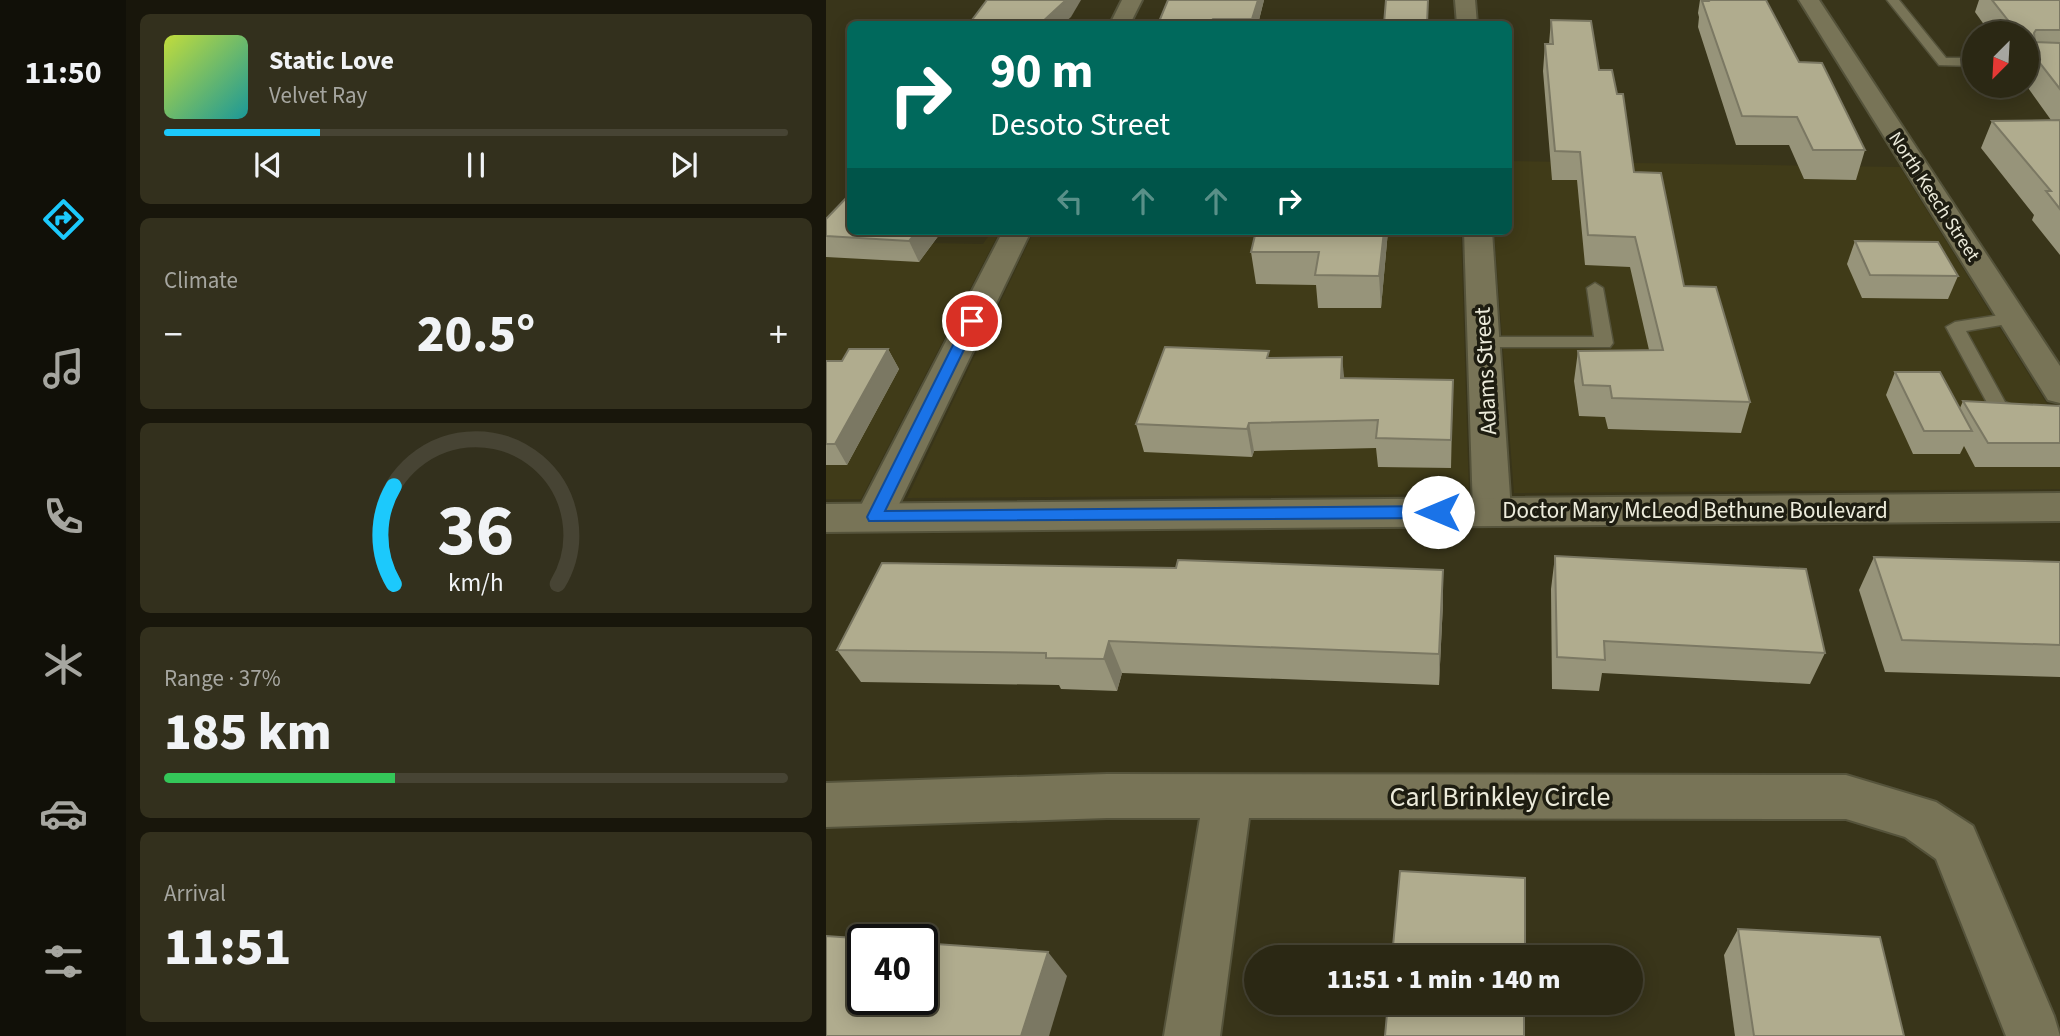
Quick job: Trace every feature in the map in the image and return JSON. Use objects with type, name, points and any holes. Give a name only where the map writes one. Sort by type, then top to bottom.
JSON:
[{"type":"street","points":[[1122,21],[1132,0]]},
{"type":"street","points":[[1465,0],[1466,21]]},
{"type":"street","name":"North Keech Street","points":[[1809,0],[2060,392]]},
{"type":"street","points":[[874,517],[1015,235]]},
{"type":"street","name":"Adams Street","points":[[1478,235],[1492,511]]},
{"type":"street","name":"Doctor Mary McLeod Bethune Boulevard","points":[[826,518],[2060,507]]},
{"type":"street","name":"Carl Brinkley Circle","points":[[826,805],[1107,796],[1846,797],[1919,818],[1955,843],[2034,1036]]},
{"type":"street","points":[[1192,1036],[1228,797]]},
{"type":"lane","points":[[1893,0],[1943,62],[1962,62]]},
{"type":"lane","points":[[1483,342],[1604,343],[1595,288]]},
{"type":"lane","points":[[2013,318],[1955,327],[1998,406],[2032,421],[2060,422]]},
{"type":"shaded area","points":[[1512,161],[1900,167],[2060,425],[2060,489],[1514,493],[1494,235],[1512,235]]},
{"type":"shaded area","points":[[989,235],[998,235],[861,499],[826,499],[826,241],[983,244]]},
{"type":"shaded area","points":[[1032,235],[1461,235],[1469,494],[907,498]]},
{"type":"building","points":[[987,0],[1066,0],[1043,21],[971,21]]},
{"type":"building","points":[[1168,0],[1258,0],[1252,19],[1159,21]]},
{"type":"building","points":[[1386,0],[1428,0],[1427,21],[1384,21]]},
{"type":"building","points":[[1766,0],[1799,62],[1822,63],[1865,150],[1813,150],[1797,117],[1742,116],[1702,1]]},
{"type":"building","points":[[1992,0],[2060,0],[2060,30],[2039,30],[2039,21],[2009,21]]},
{"type":"building","points":[[1551,20],[1591,21],[1599,70],[1612,70],[1617,94],[1623,94],[1634,172],[1661,173],[1684,286],[1716,287],[1750,402],[1612,398],[1610,386],[1583,385],[1578,351],[1663,350],[1635,237],[1588,235],[1580,152],[1555,151],[1545,44],[1553,44]]},
{"type":"building","points":[[2039,42],[2060,43],[2060,89],[2039,62]]},
{"type":"building","points":[[2060,120],[2060,209],[2046,191],[2051,191],[1992,121]]},
{"type":"building","points":[[847,197],[847,235],[914,235],[909,241],[826,236],[826,219]]},
{"type":"building","points":[[1255,235],[1384,235],[1379,276],[1315,275],[1319,252],[1251,252]]},
{"type":"building","points":[[1855,241],[1938,242],[1958,276],[1870,275]]},
{"type":"building","points":[[1165,347],[1269,351],[1267,358],[1342,357],[1341,378],[1453,380],[1451,440],[1376,438],[1378,420],[1249,423],[1247,429],[1136,424]]},
{"type":"building","points":[[849,349],[888,349],[835,444],[826,444],[826,361],[842,361]]},
{"type":"building","points":[[1895,372],[1940,372],[1972,431],[1924,431]]},
{"type":"building","points":[[1963,401],[2060,406],[2060,443],[1988,443]]},
{"type":"building","points":[[1555,556],[1806,569],[1825,653],[1604,641],[1605,660],[1557,657]]},
{"type":"building","points":[[1874,557],[2060,562],[2060,645],[1902,640]]},
{"type":"building","points":[[1178,560],[1443,570],[1439,654],[1109,641],[1104,659],[1046,658],[1046,653],[837,650],[882,563],[1176,568]]},
{"type":"building","points":[[1400,871],[1525,878],[1525,945],[1393,945]]},
{"type":"building","points":[[1738,929],[1880,937],[1904,1036],[1754,1036]]},
{"type":"building","points":[[826,936],[847,937],[847,1015],[938,1015],[938,944],[1048,952],[1021,1036],[826,1036]]},
{"type":"building","points":[[1387,1015],[1524,1015],[1524,1036],[1385,1036]]},
{"type":"route","points":[[972,321],[874,517],[1438,512]]}]
